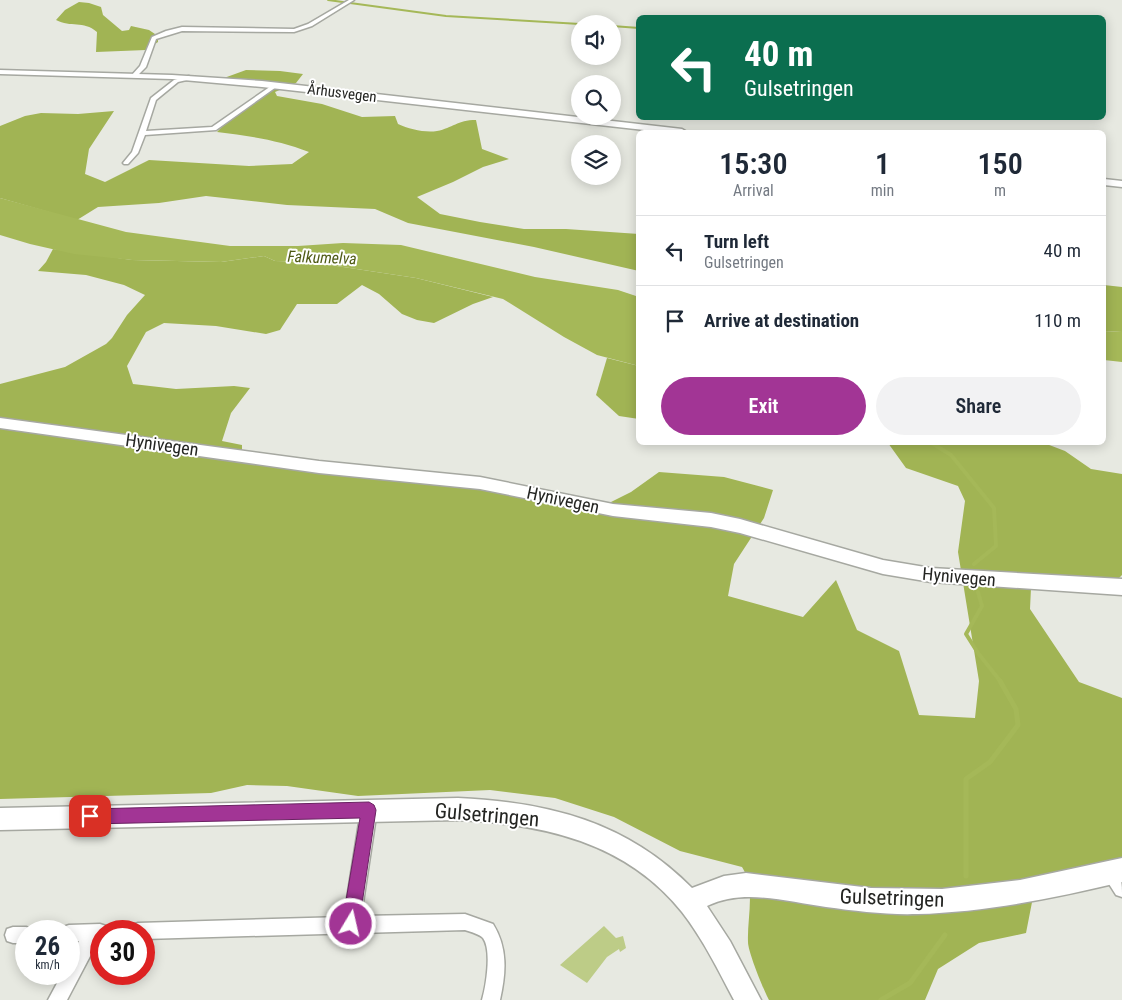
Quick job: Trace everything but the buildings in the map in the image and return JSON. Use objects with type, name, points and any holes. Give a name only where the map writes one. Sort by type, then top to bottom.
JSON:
[{"type":"street","points":[[134,76],[143,67],[154,38],[168,32],[186,29],[275,32],[294,30],[310,25],[350,2]]},
{"type":"street","name":"Århusvegen","points":[[0,72],[189,78],[276,85],[665,130]]},
{"type":"street","points":[[126,163],[135,153],[153,99],[174,79]]},
{"type":"street","points":[[142,133],[214,129],[276,85]]},
{"type":"street","points":[[1106,182],[1122,184]]},
{"type":"street","name":"Hynivegen","points":[[0,423],[319,467],[480,483],[612,510],[711,520],[740,526],[883,567],[931,575],[981,580],[1122,587]]},
{"type":"street","points":[[351,924],[369,810]]},
{"type":"street","name":"Gulsetringen","points":[[0,819],[369,810],[490,810],[524,814],[557,822],[627,851],[657,872],[689,903],[703,895],[723,888],[746,885],[875,900],[915,902],[969,899],[1118,877]]},
{"type":"street","points":[[689,903],[715,942],[748,1000]]},
{"type":"street","points":[[155,930],[465,922],[487,930],[494,941],[496,953],[494,988],[491,1000]]},
{"type":"street","points":[[57,1000],[90,944]]},
{"type":"shaded area","points":[[79,2],[101,7],[103,15],[122,31],[129,30],[131,26],[149,30],[158,36],[158,42],[146,50],[96,52],[97,32],[92,28],[67,24],[56,20],[65,10]]},
{"type":"shaded area","points":[[246,70],[303,74],[296,83],[275,92],[277,96],[322,104],[362,117],[395,116],[398,124],[417,130],[437,131],[464,121],[476,120],[482,149],[509,159],[483,167],[417,197],[440,214],[480,222],[524,229],[566,229],[636,234],[636,270],[534,247],[408,223],[375,209],[287,205],[206,196],[159,203],[98,207],[77,220],[0,198],[0,126],[25,116],[41,113],[78,114],[114,111],[89,149],[85,174],[105,182],[149,160],[249,166],[292,164],[309,152],[275,141],[217,132],[230,118],[276,86],[120,74],[224,78]]},
{"type":"shaded area","points":[[53,249],[132,260],[221,262],[264,256],[275,261],[310,262],[416,278],[493,297],[473,304],[434,323],[417,320],[402,314],[379,294],[362,285],[337,304],[297,304],[280,330],[266,334],[216,326],[164,323],[146,332],[127,366],[133,384],[176,389],[234,386],[250,388],[231,413],[222,441],[242,445],[242,450],[301,462],[360,470],[401,469],[476,480],[607,504],[631,492],[659,472],[724,477],[773,490],[764,518],[734,564],[728,596],[803,617],[836,580],[857,630],[899,651],[919,715],[975,718],[979,681],[958,552],[965,501],[958,486],[906,468],[889,445],[1049,445],[1065,451],[1091,469],[1122,474],[1122,575],[1108,589],[1031,588],[1030,609],[1079,682],[1122,698],[1122,879],[1034,892],[1026,933],[979,943],[938,969],[925,1000],[769,1000],[749,947],[750,894],[749,884],[742,867],[680,851],[614,817],[555,798],[490,790],[358,796],[287,786],[247,785],[211,793],[0,799],[0,384],[65,367],[106,344],[127,315],[145,295],[124,285],[86,275],[38,271],[46,262]]},
{"type":"shaded area","points":[[1106,285],[1122,287],[1122,332],[1106,331]]},
{"type":"shaded area","points":[[607,358],[636,365],[636,419],[619,416],[596,395]]},
{"type":"shaded area","points":[[604,926],[616,938],[623,936],[626,948],[620,952],[619,949],[607,957],[587,983],[560,965]]},
{"type":"water","name":"Falkumelva","points":[[0,198],[126,232],[230,246],[298,246],[343,243],[401,245],[535,277],[618,290],[636,296],[636,365],[597,355],[503,299],[416,278],[310,262],[275,261],[264,256],[221,262],[132,260],[74,254],[0,235]]},
{"type":"water","points":[[1106,331],[1122,332],[1122,362],[1106,360]]},
{"type":"waterway","points":[[328,0],[446,16],[571,23]]},
{"type":"waterway","points":[[621,27],[636,28]]},
{"type":"waterway","points":[[935,445],[951,455],[994,508],[996,546],[974,564]]},
{"type":"waterway","points":[[978,592],[982,606],[966,634],[1001,682]]},
{"type":"waterway","points":[[966,876],[966,779],[990,762],[1018,725],[1016,709],[1000,681]]},
{"type":"waterway","points":[[881,1000],[910,983],[945,935]]},
{"type":"route","points":[[90,816],[369,810],[351,924]]}]
